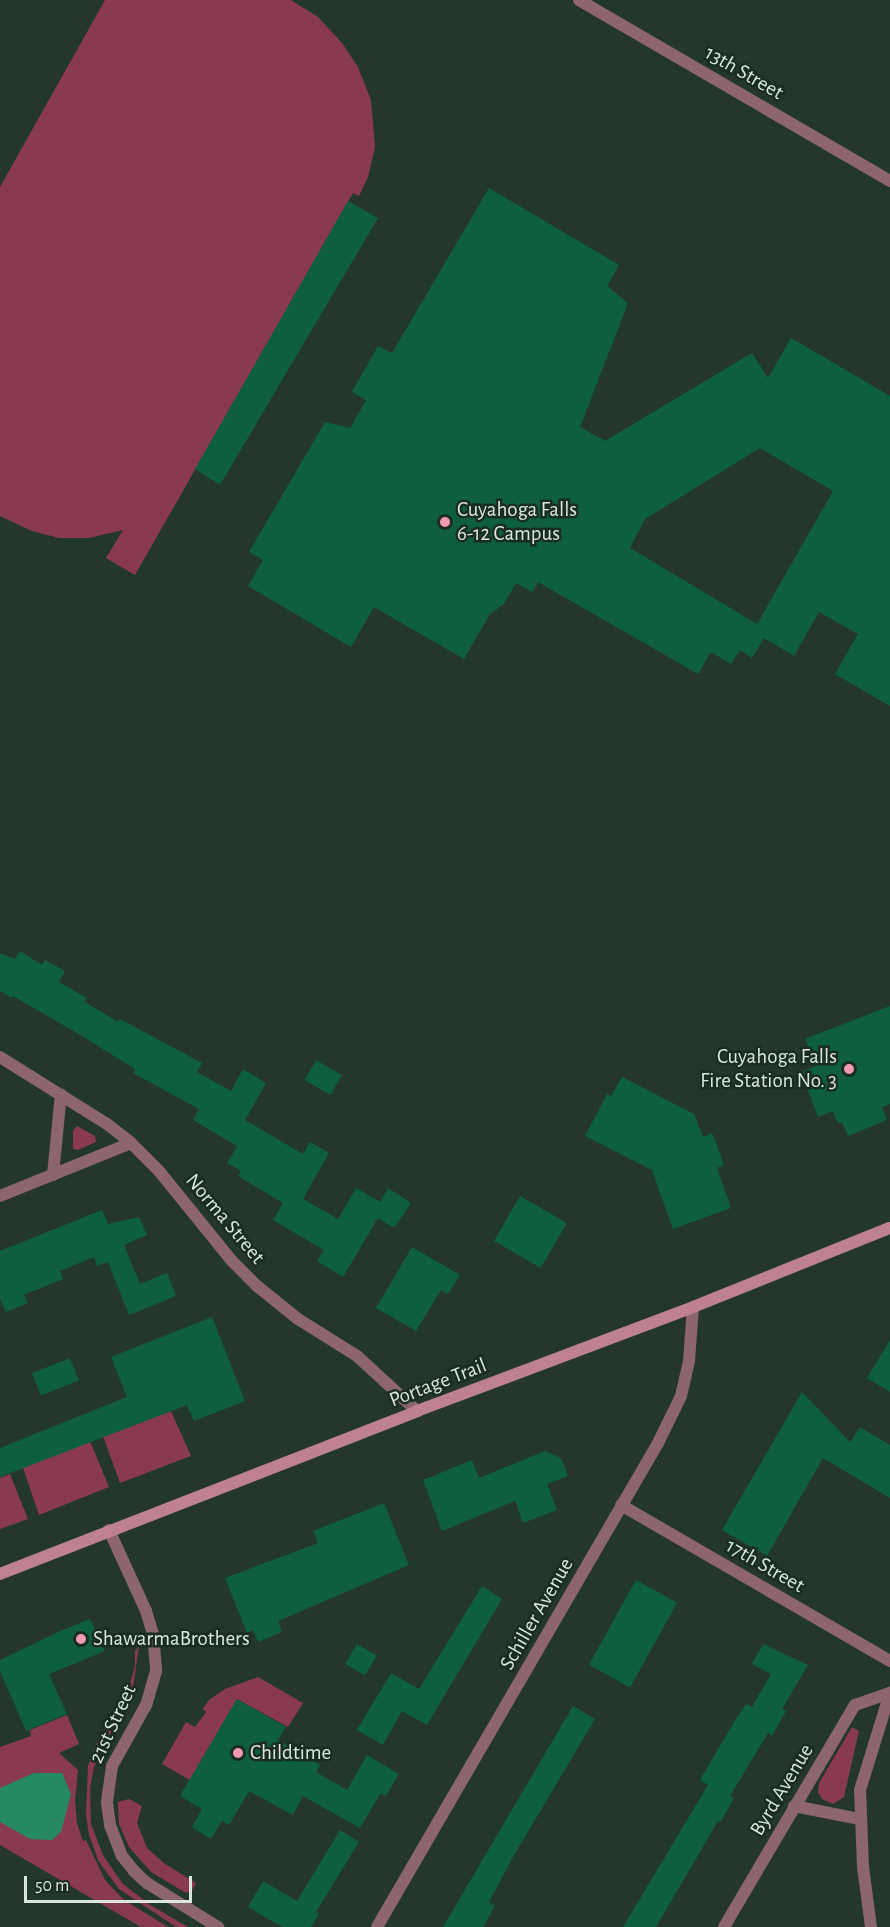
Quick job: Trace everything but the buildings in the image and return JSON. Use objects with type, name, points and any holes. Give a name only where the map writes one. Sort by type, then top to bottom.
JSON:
[{"type":"main road","name":"Portage Trail","points":[[0,1574],[417,1411],[693,1307],[890,1228]]},
{"type":"street","name":"13th Street","points":[[579,0],[890,181]]},
{"type":"street","name":"Norma Street","points":[[0,1058],[61,1094],[107,1124],[131,1143],[159,1171],[231,1260],[256,1286],[298,1319],[357,1356],[417,1411]]},
{"type":"street","points":[[53,1176],[61,1094]]},
{"type":"street","points":[[0,1196],[131,1143]]},
{"type":"street","name":"Schiller Avenue","points":[[377,1927],[658,1443],[681,1396],[689,1361],[693,1307]]},
{"type":"street","name":"17th Street","points":[[621,1505],[890,1661]]},
{"type":"street","name":"21st Street","points":[[109,1530],[146,1611],[153,1634],[156,1671],[146,1705],[112,1766],[107,1803],[110,1825],[122,1856],[134,1871],[147,1883],[218,1927]]},
{"type":"street","points":[[871,1927],[859,1819],[860,1790],[890,1693]]},
{"type":"street","name":"Byrd Avenue","points":[[724,1927],[855,1705],[890,1693]]},
{"type":"street","points":[[794,1806],[859,1819]]},
{"type":"shaded area","points":[[105,0],[291,0],[318,17],[342,43],[358,67],[371,100],[375,147],[368,177],[359,196],[353,193],[135,575],[106,558],[123,530],[89,538],[59,538],[32,531],[0,516],[0,187]]},
{"type":"shaded area","points":[[77,1126],[95,1136],[96,1142],[78,1150],[73,1149],[73,1131]]},
{"type":"shaded area","points":[[94,1411],[111,1434],[171,1411],[191,1456],[120,1483]]},
{"type":"shaded area","points":[[90,1441],[109,1487],[39,1515],[15,1444]]},
{"type":"shaded area","points":[[10,1474],[28,1519],[0,1529],[0,1478]]},
{"type":"shaded area","points":[[139,1646],[133,1688],[94,1767],[90,1788],[91,1824],[103,1855],[122,1883],[150,1905],[188,1927],[176,1927],[119,1889],[99,1862],[89,1835],[86,1814],[88,1766],[95,1747],[129,1688],[135,1666],[135,1651]]},
{"type":"shaded area","points":[[258,1677],[303,1703],[288,1727],[237,1699],[190,1780],[162,1764],[186,1722],[195,1727],[206,1712],[203,1709],[209,1700],[225,1689]]},
{"type":"shaded area","points":[[67,1715],[79,1744],[59,1753],[78,1770],[75,1801],[77,1823],[83,1841],[86,1840],[105,1880],[124,1900],[168,1927],[141,1927],[0,1845],[0,1747],[31,1736],[30,1730]]},
{"type":"shaded area","points":[[852,1727],[859,1731],[844,1797],[833,1804],[822,1799],[818,1792],[819,1783]]},
{"type":"shaded area","points":[[34,1773],[62,1773],[71,1794],[61,1832],[52,1840],[30,1839],[0,1822],[0,1788]]},
{"type":"shaded area","points":[[129,1799],[142,1806],[137,1823],[147,1848],[165,1864],[193,1881],[196,1884],[192,1890],[186,1893],[151,1872],[129,1847],[119,1824],[118,1802]]},
{"type":"place","name":"Cuyahoga Falls 6-12 Campus","points":[[445,522]]},
{"type":"place","name":"Cuyahoga Falls Fire Station No. 3","points":[[849,1069]]},
{"type":"place","name":"ShawarmaBrothers","points":[[81,1639]]},
{"type":"place","name":"Childtime","points":[[238,1753]]}]
